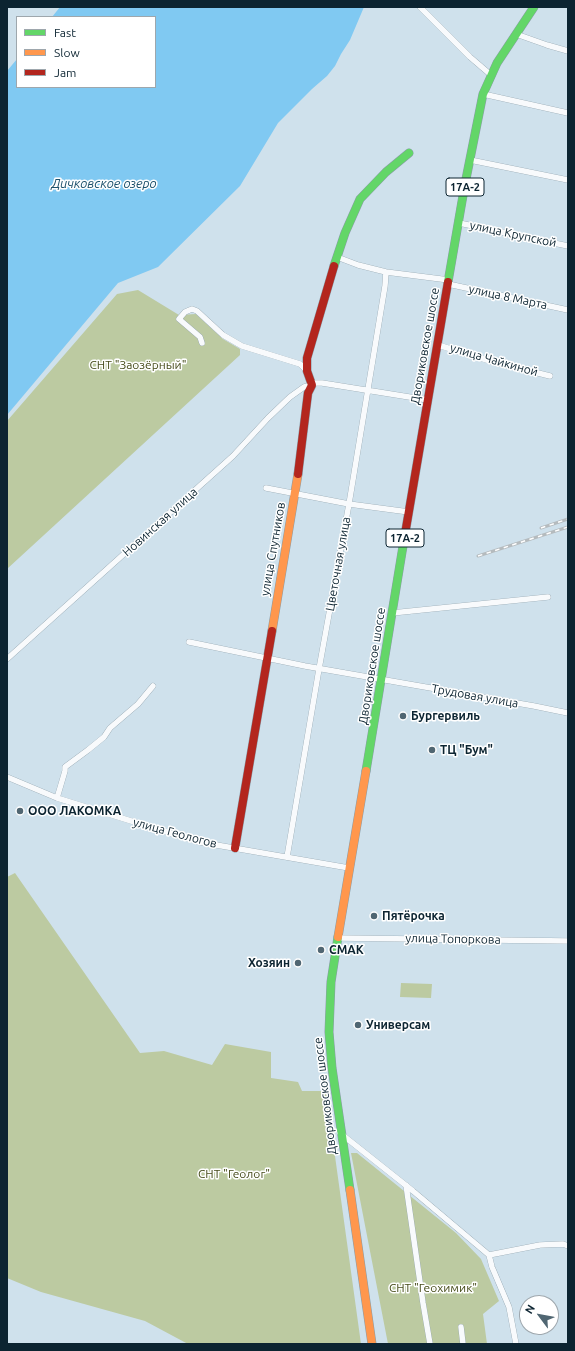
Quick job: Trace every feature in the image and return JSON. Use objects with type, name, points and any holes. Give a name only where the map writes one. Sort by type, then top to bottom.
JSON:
[{"type":"main road","name":"Двориковское шоссе","points":[[372,1344],[340,1132],[332,1068],[329,1032],[332,982],[349,868],[448,282],[483,94],[491,75],[534,7]]},
{"type":"main road","points":[[312,385],[307,371],[307,358],[345,233],[360,199],[386,172],[408,153]]},
{"type":"main road","name":"улица Спутников","points":[[235,848],[295,494],[308,393],[312,385]]},
{"type":"street","points":[[420,7],[470,57],[491,75]]},
{"type":"street","points":[[516,34],[568,51]]},
{"type":"street","points":[[483,94],[568,113]]},
{"type":"street","points":[[470,160],[568,180]]},
{"type":"street","name":"улица Крупской","points":[[459,223],[568,246]]},
{"type":"street","name":"улица 8 Марта","points":[[337,257],[358,265],[386,272],[448,282],[568,310]]},
{"type":"street","name":"Цветочная улица","points":[[287,857],[318,669],[349,504],[385,286],[386,272]]},
{"type":"street","points":[[202,343],[200,337],[179,319],[185,312],[192,309],[197,311],[224,335],[242,346],[300,364],[307,371]]},
{"type":"street","name":"улица Чайкиной","points":[[438,345],[490,361],[550,376]]},
{"type":"street","points":[[312,385],[315,383],[322,383],[428,400]]},
{"type":"street","name":"Новинская улица","points":[[7,659],[228,461],[290,397],[304,387],[312,385]]},
{"type":"street","points":[[266,488],[349,504],[409,512]]},
{"type":"street","points":[[392,613],[548,596]]},
{"type":"street","name":"Трудовая улица","points":[[189,642],[318,669],[568,713]]},
{"type":"street","points":[[57,798],[65,767],[104,736],[110,728],[138,704],[153,686]]},
{"type":"street","name":"улица Геологов","points":[[7,777],[57,798],[199,842],[349,868]]},
{"type":"street","name":"улица Топоркова","points":[[338,938],[568,941]]},
{"type":"street","points":[[340,1132],[489,1255],[492,1267],[509,1307],[516,1344]]},
{"type":"street","points":[[406,1185],[430,1344]]},
{"type":"street","points":[[489,1255],[540,1245],[563,1244],[568,1246]]},
{"type":"street","points":[[461,1327],[463,1344]]},
{"type":"green space","name":"СНТ \"Заозёрный\"","points":[[138,290],[179,315],[196,314],[223,339],[240,349],[240,355],[7,569],[7,421],[117,294]]},
{"type":"green space","name":"СНТ \"Геолог\"","points":[[15,873],[140,1053],[164,1051],[212,1065],[225,1044],[271,1052],[271,1078],[298,1082],[302,1091],[326,1091],[361,1344],[188,1344],[145,1321],[41,1292],[7,1278],[7,877]]},
{"type":"green space","points":[[401,983],[432,984],[431,998],[400,997]]},
{"type":"green space","name":"СНТ \"Геохимик\"","points":[[351,1153],[357,1153],[456,1233],[481,1259],[499,1301],[483,1314],[487,1344],[388,1344]]},
{"type":"water","name":"Дичковское озеро","points":[[60,7],[364,7],[350,40],[335,66],[327,76],[278,123],[240,186],[158,267],[118,283],[7,415],[7,71],[16,60],[16,88],[156,88],[156,16],[53,16]]},
{"type":"railway","points":[[541,528],[568,519]]},
{"type":"railway","points":[[478,556],[568,527]]},
{"type":"traffic: fast","points":[[448,282],[465,184],[483,94],[497,63],[534,7]]},
{"type":"traffic: fast","points":[[334,266],[345,233],[360,199],[386,172],[409,153]]},
{"type":"traffic: fast","points":[[366,771],[404,540]]},
{"type":"traffic: fast","points":[[338,937],[331,982],[329,1032],[332,1068],[350,1190]]},
{"type":"traffic: slow","points":[[272,631],[298,474]]},
{"type":"traffic: slow","points":[[338,937],[366,771]]},
{"type":"traffic: slow","points":[[350,1190],[372,1344]]},
{"type":"traffic: jam","points":[[298,474],[308,393],[312,385],[307,371],[307,358],[334,266]]},
{"type":"traffic: jam","points":[[404,540],[448,282]]},
{"type":"traffic: jam","points":[[235,848],[272,631]]},
{"type":"place","name":"Бургервиль","points":[[403,716]]},
{"type":"place","name":"ТЦ \"Бум\"","points":[[432,750]]},
{"type":"place","name":"ООО ЛАКОМКА","points":[[20,811]]},
{"type":"place","name":"Пятёрочка","points":[[374,916]]},
{"type":"place","name":"СМАК","points":[[321,950]]},
{"type":"place","name":"Хозяин","points":[[298,963]]},
{"type":"place","name":"Универсам","points":[[358,1025]]}]
